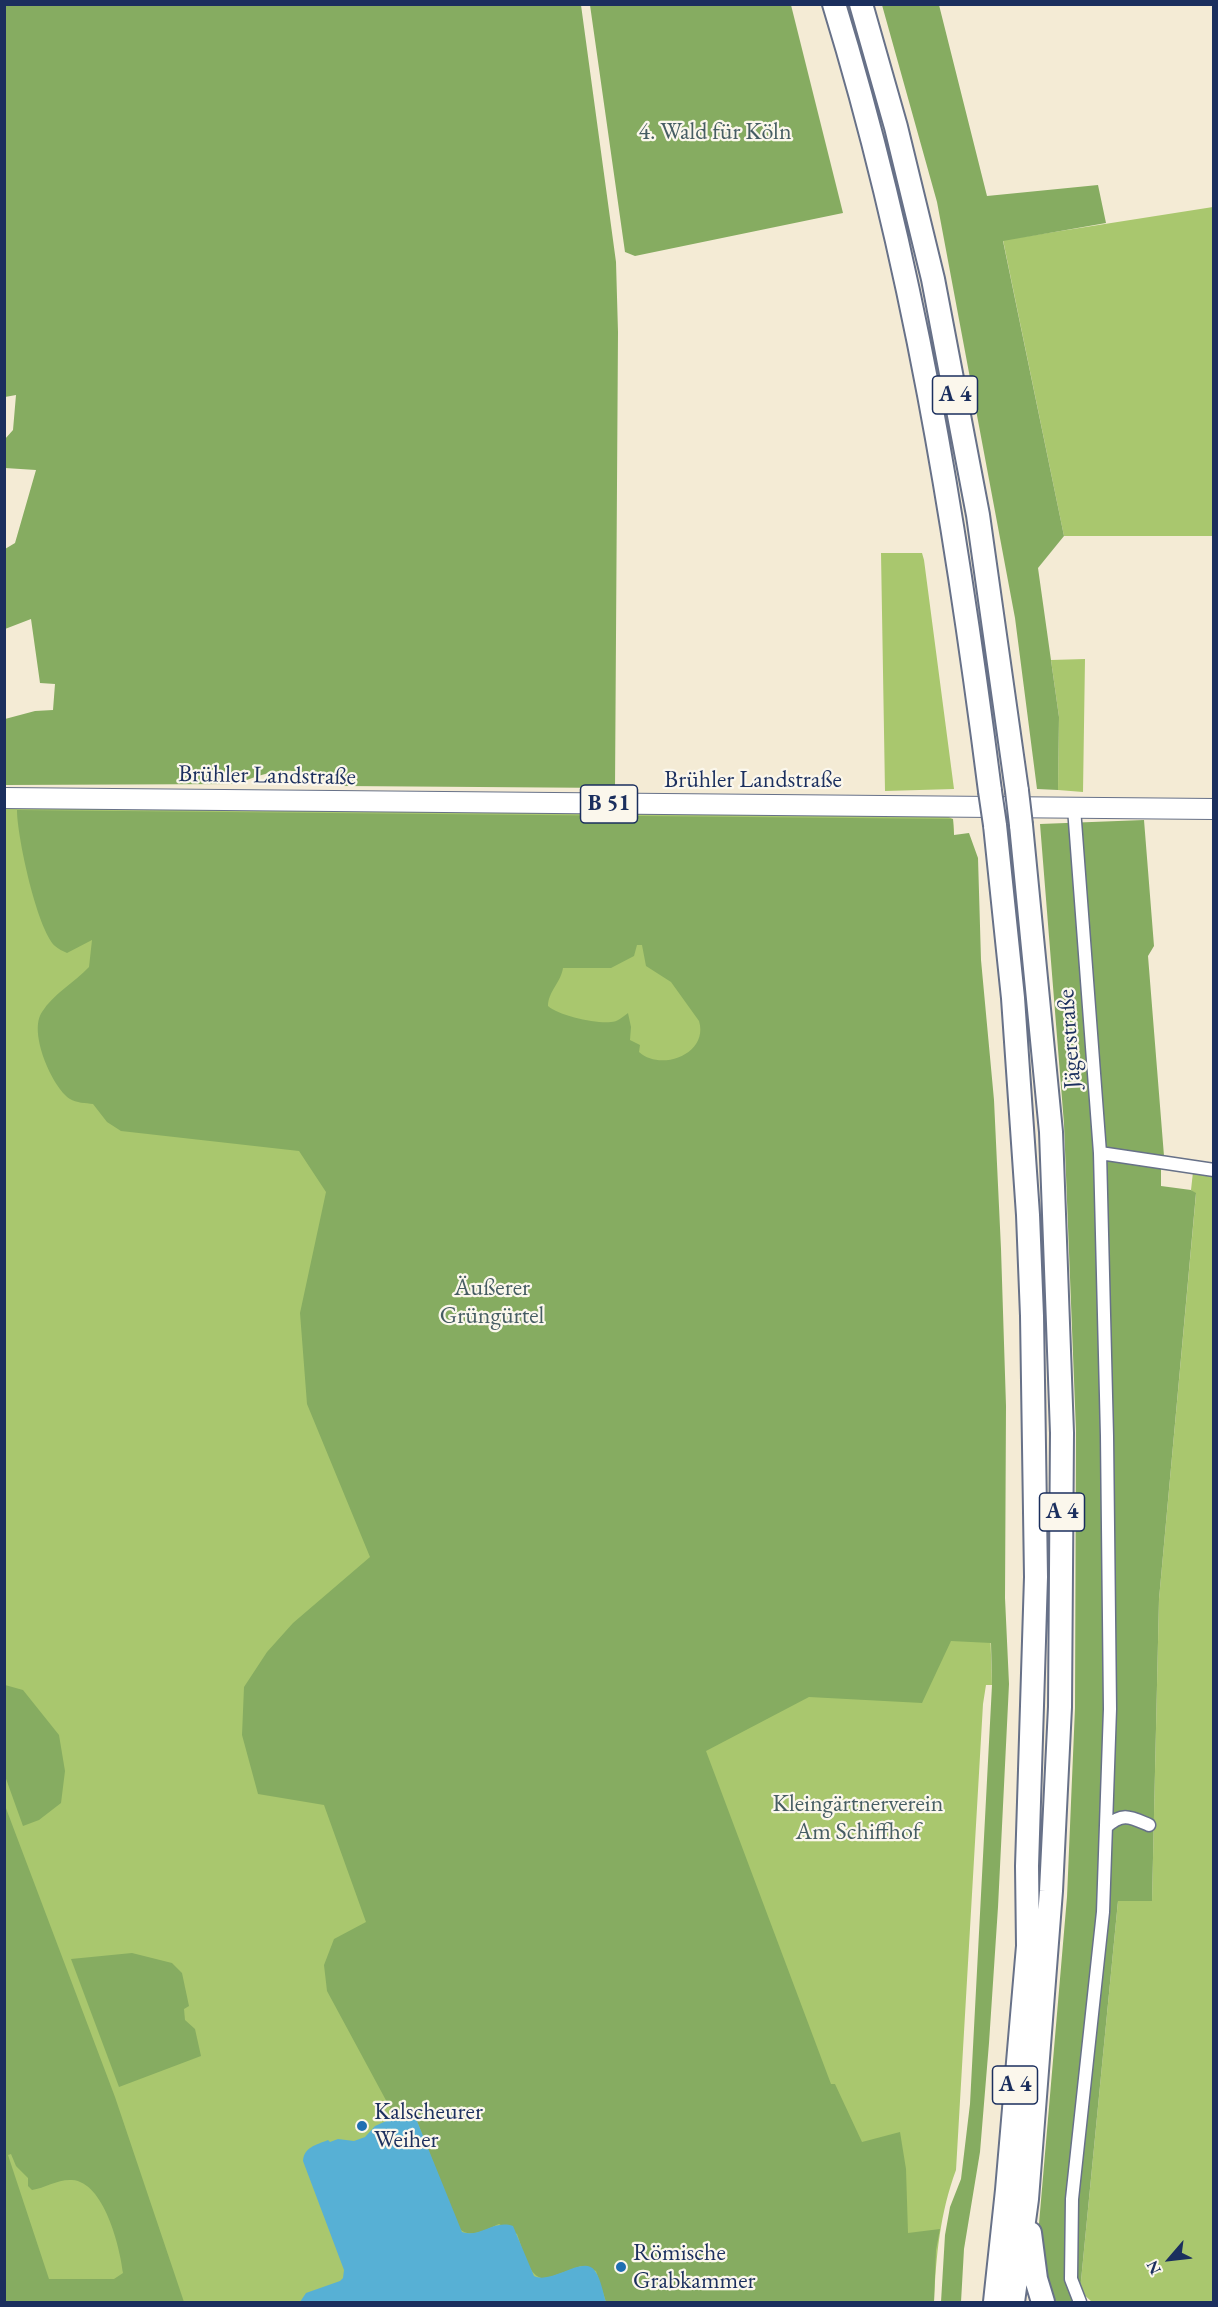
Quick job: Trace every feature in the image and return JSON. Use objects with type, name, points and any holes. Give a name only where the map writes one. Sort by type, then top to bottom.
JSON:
[{"type":"highway","name":"A 4","points":[[834,4],[861,95],[888,201],[918,334],[936,429],[969,624],[995,825],[1014,1009],[1032,1316],[1036,1576],[1027,1866],[1028,1946],[995,2302]]},
{"type":"highway","name":"A 4","points":[[861,4],[896,126],[933,279],[978,515],[1022,825],[1051,1132],[1062,1433],[1060,1707],[1051,1891],[1027,2199],[1013,2302]]},
{"type":"highway","name":"A 4","points":[[980,2302],[1014,1944],[1018,1907],[1027,1866]]},
{"type":"highway","points":[[1027,2199],[1036,2279],[1043,2302]]},
{"type":"main road","name":"Brühler Landstraße","points":[[4,798],[1214,809]]},
{"type":"street","name":"Jägerstraße","points":[[1074,808],[1100,1153],[1107,1436],[1110,1710],[1103,1912],[1072,2199],[1071,2279],[1080,2302]]},
{"type":"street","points":[[1100,1153],[1214,1170]]},
{"type":"street","points":[[1106,1827],[1117,1818],[1130,1817],[1149,1825]]},
{"type":"green space","points":[[5,4],[581,5],[616,262],[618,332],[615,788],[344,786],[314,775],[290,771],[267,773],[237,784],[5,785],[5,719],[35,711],[53,710],[55,684],[40,683],[31,619],[5,629],[5,549],[15,543],[36,470],[5,468],[5,439],[13,430],[16,395],[5,397]]},
{"type":"green space","name":"4. Wald für Köln","points":[[590,5],[791,5],[843,213],[635,256],[625,252]]},
{"type":"green space","points":[[882,5],[939,5],[987,196],[1098,185],[1106,223],[1003,241],[1064,536],[1038,568],[1059,717],[1058,790],[1037,789],[1015,618],[937,202]]},
{"type":"green space","points":[[1213,207],[1213,536],[1064,536],[1003,240]]},
{"type":"green space","points":[[881,553],[922,553],[954,789],[885,791]]},
{"type":"green space","points":[[1085,659],[1083,792],[1058,790],[1059,717],[1051,660]]},
{"type":"green space","name":"Äußerer Grüngürtel","points":[[5,804],[942,814],[953,819],[974,1140],[992,1685],[986,1685],[983,1704],[956,2170],[946,2202],[940,2235],[934,2302],[5,2302]]},
{"type":"green space","name":"Äußerer Grüngürtel","points":[[17,810],[953,819],[954,835],[969,833],[978,858],[981,960],[994,1100],[1006,1406],[1005,1598],[1009,1684],[989,2043],[980,2152],[964,2249],[961,2302],[941,2302],[945,2235],[950,2207],[961,2179],[970,2104],[992,1685],[991,1643],[951,1641],[922,1703],[809,1697],[706,1751],[831,2084],[835,2084],[862,2142],[900,2132],[906,2169],[908,2233],[940,2229],[936,2250],[934,2302],[606,2302],[596,2271],[581,2266],[545,2279],[539,2277],[530,2268],[517,2234],[499,2224],[473,2233],[459,2228],[417,2121],[402,2114],[395,2117],[327,1991],[324,1965],[334,1939],[366,1922],[324,1805],[258,1794],[242,1735],[244,1687],[267,1652],[293,1623],[370,1557],[307,1404],[300,1313],[326,1192],[299,1151],[121,1131],[107,1122],[93,1104],[72,1100],[63,1093],[44,1058],[40,1045],[38,1021],[52,1000],[89,967],[92,940],[67,953],[56,947],[48,936],[29,881]],"holes":[[[637,945],[642,945],[646,966],[671,982],[699,1021],[700,1033],[697,1043],[690,1051],[670,1060],[648,1058],[639,1052],[640,1045],[630,1040],[631,1027],[628,1013],[615,1021],[597,1022],[578,1019],[548,1006],[550,996],[563,968],[611,968],[634,956]]]},
{"type":"green space","points":[[1144,820],[1154,946],[1148,956],[1164,1156],[1161,1186],[1191,1190],[1196,1193],[1159,1599],[1152,1901],[1118,1901],[1080,2291],[1085,2302],[1048,2302],[1037,2247],[1067,1897],[1075,1708],[1076,1431],[1064,1124],[1040,824]]},
{"type":"green space","points":[[1193,1172],[1214,1175],[1213,2302],[1092,2302],[1080,2291],[1118,1901],[1152,1901],[1159,1599],[1196,1194],[1191,1190]]},
{"type":"green space","points":[[5,1685],[23,1690],[59,1735],[65,1771],[61,1803],[39,1820],[23,1826],[5,1776]]},
{"type":"green space","points":[[4,1803],[115,2097],[184,2302],[5,2302]],"holes":[[[11,2154],[16,2166],[28,2178],[28,2186],[32,2190],[72,2180],[83,2184],[93,2192],[101,2203],[114,2233],[123,2273],[114,2279],[49,2279],[8,2155]]]},
{"type":"green space","points":[[132,1953],[172,1963],[182,1973],[189,2006],[184,2009],[185,2020],[195,2029],[201,2056],[119,2087],[71,1959]]},
{"type":"water","name":"Kalscheurer Weiher","points":[[402,2114],[408,2114],[417,2121],[462,2232],[475,2233],[506,2224],[513,2226],[534,2276],[550,2277],[576,2267],[590,2267],[599,2278],[606,2302],[300,2302],[306,2293],[340,2281],[344,2270],[303,2161],[304,2156],[311,2147],[328,2140],[330,2142],[338,2139],[354,2141],[365,2137],[375,2126]]},
{"type":"place","name":"Kalscheurer Weiher","points":[[362,2126]]},
{"type":"place","name":"Römische Grabkammer","points":[[621,2267]]},
{"type":"park label","name":"Kleingärtnerverein Am Schiffhof","points":[[858,1818]]}]
